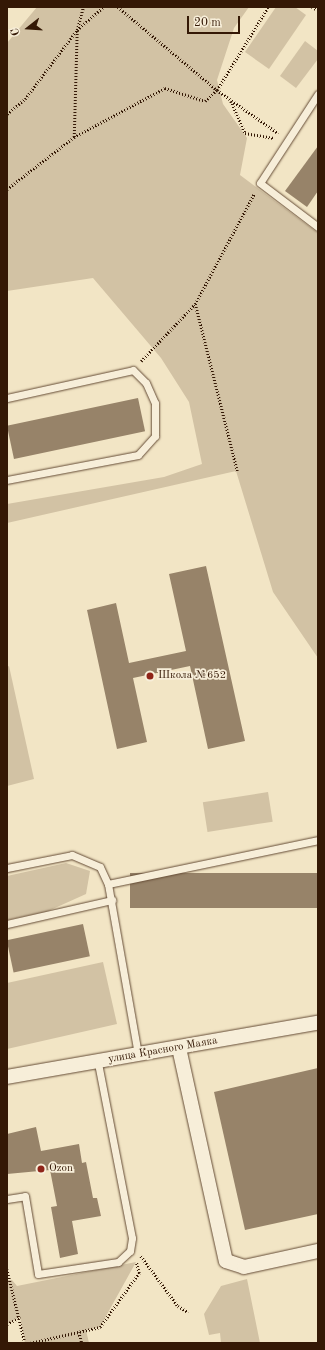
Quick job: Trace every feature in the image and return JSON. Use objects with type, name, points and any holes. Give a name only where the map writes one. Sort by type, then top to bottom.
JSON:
[{"type":"street","name":"улица Красного Маяка","points":[[7,1077],[318,1024]]},
{"type":"street","points":[[179,1048],[226,1261],[244,1267],[318,1251]]},
{"type":"lane","points":[[318,94],[260,183],[318,227]]},
{"type":"lane","points":[[7,398],[132,370],[146,383],[155,403],[155,436],[138,455],[7,480]]},
{"type":"lane","points":[[108,884],[318,840]]},
{"type":"lane","points":[[7,868],[72,855],[100,866],[108,884],[112,900],[138,1055]]},
{"type":"lane","points":[[7,924],[112,900]]},
{"type":"lane","points":[[7,1199],[25,1196],[38,1274],[118,1262],[130,1251],[132,1238],[98,1062]]},
{"type":"path","points":[[74,137],[76,30],[83,7]]},
{"type":"path","points":[[7,114],[25,99],[76,30],[102,7]]},
{"type":"path","points":[[118,7],[217,90],[288,140]]},
{"type":"path","points":[[7,189],[74,137],[165,88],[205,100],[217,90],[268,7]]},
{"type":"path","points":[[312,7],[318,10]]},
{"type":"path","points":[[231,100],[245,133],[288,140]]},
{"type":"path","points":[[132,370],[194,304],[260,183]]},
{"type":"path","points":[[194,304],[237,471]]},
{"type":"path","points":[[130,1251],[149,1264],[178,1306],[188,1312]]},
{"type":"path","points":[[30,1343],[100,1327],[139,1273],[136,1262]]},
{"type":"path","points":[[7,1269],[11,1276],[25,1343]]},
{"type":"path","points":[[7,1277],[11,1276]]},
{"type":"path","points":[[7,1324],[20,1317]]},
{"type":"path","points":[[80,1332],[82,1343]]},
{"type":"shaded area","points":[[37,7],[249,7],[234,28],[217,80],[223,104],[247,138],[240,175],[318,233],[318,658],[273,592],[236,471],[7,523],[7,504],[164,477],[202,464],[189,402],[161,358],[93,278],[7,291],[7,43]]},
{"type":"shaded area","points":[[276,7],[295,7],[306,15],[269,69],[245,52]]},
{"type":"shaded area","points":[[305,41],[318,51],[318,59],[296,88],[280,76]]},
{"type":"shaded area","points":[[9,666],[34,779],[7,786],[7,667]]},
{"type":"shaded area","points":[[268,792],[273,822],[208,832],[203,802]]},
{"type":"shaded area","points":[[66,863],[90,871],[86,894],[46,912],[7,920],[7,876]]},
{"type":"shaded area","points":[[103,962],[117,1024],[7,1049],[7,983]]},
{"type":"shaded area","points":[[136,1262],[100,1327],[86,1330],[89,1343],[25,1343],[20,1317],[7,1324],[7,1280],[12,1280],[17,1286]]},
{"type":"shaded area","points":[[247,1279],[260,1343],[221,1343],[220,1333],[209,1335],[204,1314],[221,1286]]},
{"type":"building","points":[[318,146],[318,191],[307,207],[285,191]]},
{"type":"building","points":[[138,398],[145,431],[14,459],[7,426]]},
{"type":"building","points":[[206,566],[245,741],[208,749],[190,666],[133,678],[147,742],[117,749],[87,610],[116,603],[129,663],[186,651],[169,574]]},
{"type":"building","points":[[130,873],[318,873],[318,908],[130,908]]},
{"type":"building","points":[[83,924],[90,956],[14,972],[7,940]]},
{"type":"building","points":[[318,1068],[318,1214],[245,1230],[214,1092]]},
{"type":"building","points":[[36,1127],[41,1151],[79,1144],[82,1163],[86,1162],[93,1198],[97,1198],[101,1216],[72,1221],[78,1254],[60,1258],[51,1207],[57,1206],[50,1170],[7,1174],[7,1134]]},
{"type":"place","name":"Школа №652","points":[[150,676]]},
{"type":"place","name":"Ozon","points":[[41,1169]]}]
